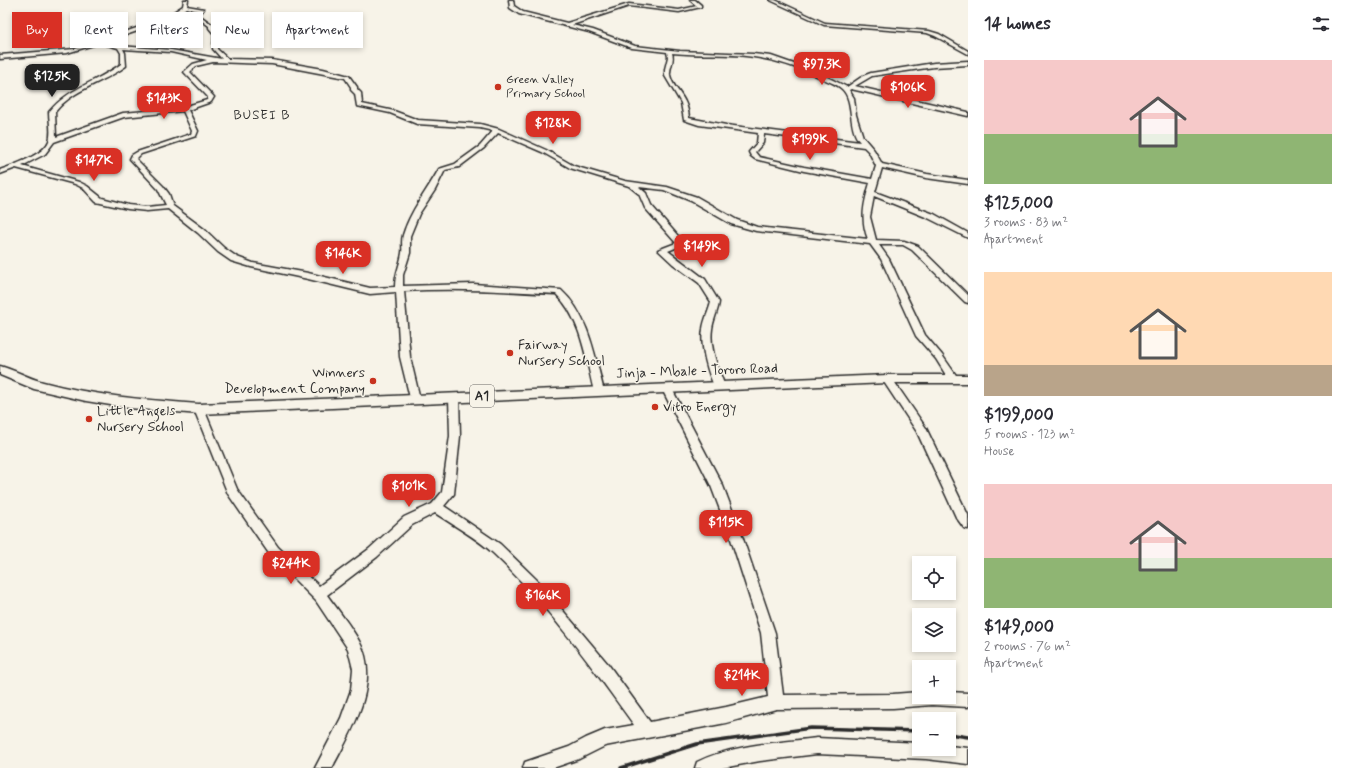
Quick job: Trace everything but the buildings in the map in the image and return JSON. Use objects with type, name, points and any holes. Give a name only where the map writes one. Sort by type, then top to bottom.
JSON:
[{"type":"main road","name":"Jinja - Mbale - Tororo Road","points":[[0,370],[39,386],[86,396],[129,403],[200,409],[886,379],[968,379]]},
{"type":"street","points":[[185,7],[186,0]]},
{"type":"street","points":[[510,0],[512,7],[521,13],[591,31],[634,47],[669,51],[753,55],[771,58],[815,73],[844,88],[968,114]]},
{"type":"street","points":[[567,25],[629,5],[679,11],[700,6],[692,0]]},
{"type":"street","points":[[772,0],[824,24],[927,32],[937,35],[968,53]]},
{"type":"street","points":[[128,33],[165,20],[185,7],[202,10],[196,15],[211,25],[211,28],[216,34],[215,50],[226,60]]},
{"type":"street","points":[[0,57],[26,54],[61,53],[79,48]]},
{"type":"street","points":[[1,171],[16,166],[42,152],[51,145],[52,112],[68,95],[111,74],[124,65],[120,48]]},
{"type":"street","points":[[128,48],[172,51],[214,60],[278,62],[306,69],[329,72],[349,79],[354,90],[358,93],[359,105],[392,112],[417,122],[476,126],[497,130],[544,151],[572,167],[632,185],[665,188],[694,199],[734,222],[766,232],[827,236],[904,244],[915,248],[968,300]]},
{"type":"street","points":[[669,51],[671,56],[667,72],[672,86],[684,104],[686,119],[699,123],[867,145]]},
{"type":"street","points":[[52,141],[123,115],[184,109],[209,101],[211,97],[187,72],[188,69],[192,67],[214,60]]},
{"type":"street","points":[[849,88],[865,77],[871,75],[934,65],[968,63]]},
{"type":"street","points":[[849,88],[853,115],[860,138],[872,151],[879,166],[866,216],[874,242],[885,259],[921,336],[939,357],[953,378]]},
{"type":"street","points":[[170,207],[170,200],[161,188],[152,177],[132,159],[139,153],[194,135],[195,132],[190,118],[184,109]]},
{"type":"street","points":[[415,399],[405,357],[401,294],[399,290],[399,276],[406,253],[406,236],[415,214],[431,190],[442,169],[457,166],[482,147],[497,130]]},
{"type":"street","points":[[761,131],[762,140],[759,146],[752,152],[757,158],[780,164],[874,182]]},
{"type":"street","points":[[16,166],[77,183],[99,200],[128,207],[147,209],[170,207],[202,231],[221,250],[234,259],[251,265],[308,276],[370,291],[426,287],[486,287],[558,292],[564,296],[572,306],[589,350],[599,391]]},
{"type":"street","points":[[879,166],[926,176],[968,182]]},
{"type":"street","points":[[632,185],[642,193],[648,206],[681,244],[662,250],[702,281],[716,302],[714,312],[706,331],[710,357],[720,387]]},
{"type":"street","points":[[871,193],[931,216],[968,236]]},
{"type":"street","points":[[886,379],[922,431],[960,513],[968,524]]},
{"type":"street","points":[[667,389],[717,486],[736,536],[768,633],[776,702]]},
{"type":"street","points":[[318,594],[373,553],[408,521],[436,507],[448,494],[455,436],[454,398]]},
{"type":"street","points":[[200,409],[232,491],[274,551],[318,594],[354,646],[360,669],[358,690],[348,721],[323,768]]},
{"type":"street","points":[[436,507],[496,548],[533,584],[603,669],[647,730]]},
{"type":"street","points":[[531,768],[573,753],[605,738],[726,715],[776,702],[893,701],[932,698],[968,700]]},
{"type":"street","points":[[703,768],[717,761],[817,746],[926,751],[968,756]]},
{"type":"railway","points":[[621,768],[697,744],[811,728],[912,731]]},
{"type":"railway","points":[[956,735],[968,737]]},
{"type":"place","name":"Green Valley Primary School","points":[[498,87]]},
{"type":"place","name":"Fairway Nursery School","points":[[510,353]]},
{"type":"place","name":"Winners Development Company","points":[[373,381]]},
{"type":"place","name":"Vitro Energy","points":[[655,407]]},
{"type":"place","name":"Little Angels Nursery School","points":[[89,419]]},
{"type":"district","name":"BUSEI B","points":[[262,115]]}]
